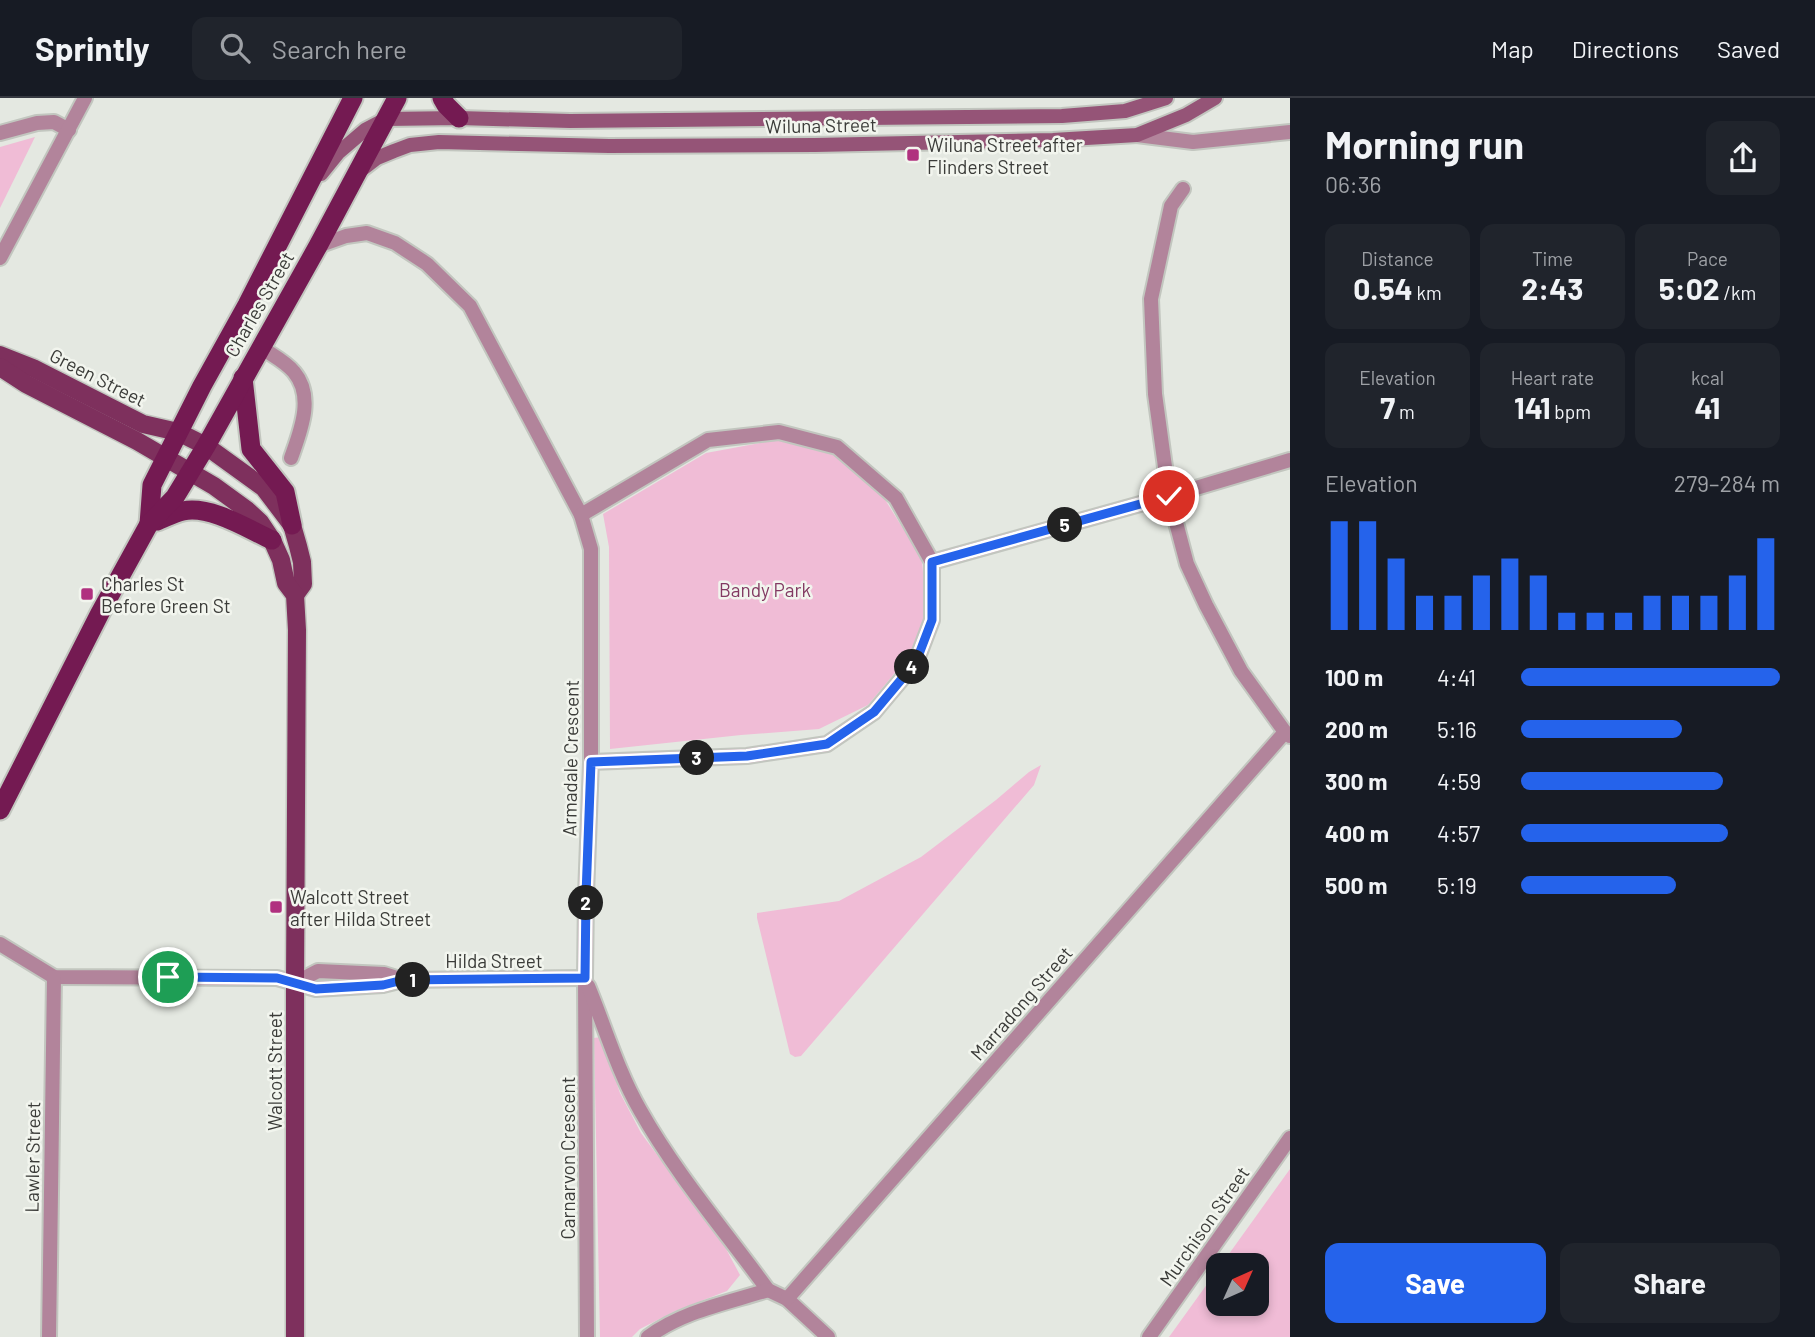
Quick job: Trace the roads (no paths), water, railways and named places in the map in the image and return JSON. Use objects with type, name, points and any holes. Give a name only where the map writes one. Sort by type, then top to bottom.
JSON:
[{"type":"highway","name":"Charles Street","points":[[149,524],[152,485],[353,98]]},
{"type":"highway","name":"Charles Street","points":[[0,810],[100,612],[149,524],[175,498],[206,446],[397,98]]},
{"type":"highway","points":[[442,98],[459,118]]},
{"type":"highway","points":[[243,378],[251,449],[285,492],[292,525]]},
{"type":"highway","points":[[149,524],[183,511],[198,510],[213,513],[272,540]]},
{"type":"main road","name":"Wiluna Street","points":[[386,119],[570,121],[1062,116],[1125,111],[1166,98]]},
{"type":"main road","points":[[1137,135],[1186,115],[1215,98]]},
{"type":"main road","points":[[299,203],[338,153],[365,130],[386,119]]},
{"type":"main road","points":[[674,120],[675,145]]},
{"type":"main road","name":"Wiluna Street","points":[[358,173],[377,158],[394,150],[439,142],[828,145],[1137,135]]},
{"type":"main road","name":"Green Street","points":[[0,355],[33,368],[143,424],[178,432]]},
{"type":"main road","name":"Green Street","points":[[0,367],[26,384],[165,458]]},
{"type":"main road","name":"Walcott Street","points":[[178,432],[206,446],[264,488],[292,525],[302,562],[303,584],[296,595],[295,1337]]},
{"type":"main road","name":"Walcott Street","points":[[165,458],[214,486],[260,522],[281,560],[286,583],[296,595]]},
{"type":"street","points":[[0,258],[85,98]]},
{"type":"street","points":[[0,133],[45,122],[54,122],[69,130]]},
{"type":"street","name":"Wiluna Street","points":[[1137,135],[1193,142],[1290,132]]},
{"type":"street","points":[[1183,189],[1171,206],[1152,299],[1155,394],[1169,496],[1187,564],[1206,605],[1241,671],[1287,734]]},
{"type":"street","name":"Armadale Crescent","points":[[318,246],[346,236],[368,233],[395,243],[427,264],[470,306],[582,515],[591,550],[591,762],[585,978],[639,1108],[683,1177],[768,1290],[787,1299],[828,1337]]},
{"type":"street","points":[[262,348],[294,372],[304,392],[303,423],[291,458]]},
{"type":"street","points":[[582,515],[708,440],[779,432],[837,447],[896,498],[932,562],[932,620],[916,662],[874,712],[827,744],[747,756],[591,762]]},
{"type":"street","points":[[932,562],[1290,460]]},
{"type":"street","name":"Marradong Street","points":[[787,1299],[1287,734]]},
{"type":"street","points":[[0,944],[54,977]]},
{"type":"street","name":"Hilda Street","points":[[54,977],[277,978],[295,983],[318,971],[384,974],[403,980],[585,978]]},
{"type":"street","name":"Lawler Street","points":[[49,1337],[54,977]]},
{"type":"street","name":"Carnarvon Crescent","points":[[585,978],[587,1337]]},
{"type":"street","name":"Murchison Street","points":[[1149,1337],[1290,1138]]},
{"type":"street","points":[[648,1337],[677,1320],[707,1308],[768,1290]]},
{"type":"place","name":"Wiluna Street after Flinders Street","points":[[913,155]]},
{"type":"place","name":"Charles St Before Green St","points":[[87,594]]},
{"type":"place","name":"Walcott Street after Hilda Street","points":[[276,907]]},
{"type":"park label","name":"Bandy Park","points":[[765,589]]}]
